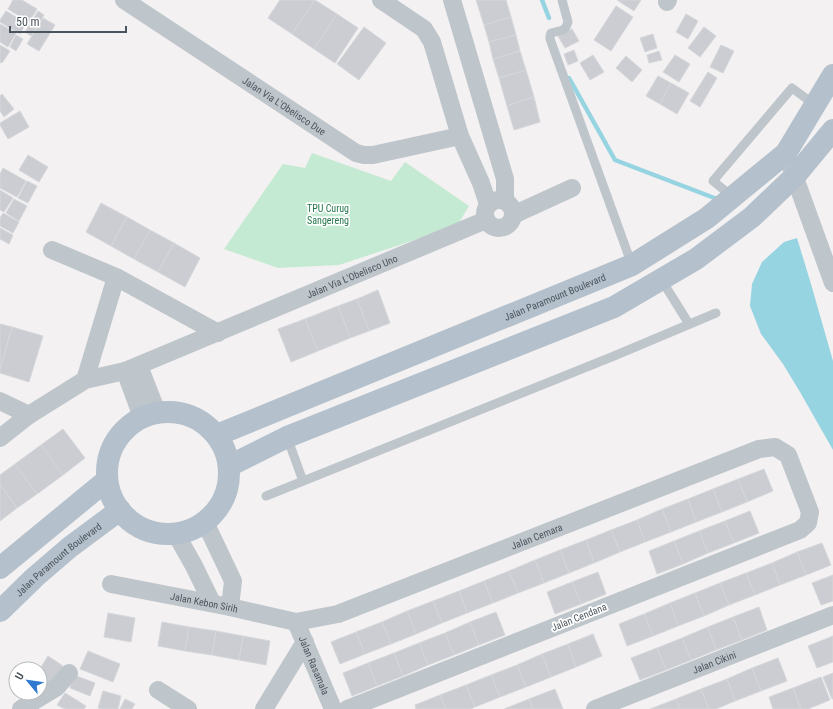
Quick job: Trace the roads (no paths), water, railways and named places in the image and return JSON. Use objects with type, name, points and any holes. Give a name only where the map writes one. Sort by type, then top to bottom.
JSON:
[{"type":"main road","name":"Jalan Paramount Boulevard","points":[[217,435],[632,265],[707,218],[786,153],[833,76]]},
{"type":"main road","points":[[229,466],[287,437],[614,307],[696,259],[752,217],[795,176],[833,130]]},
{"type":"main road","points":[[174,412],[190,415],[205,423],[217,435],[225,450],[229,466],[228,487],[219,506],[205,522],[176,534],[155,533],[135,524],[120,510],[112,496],[107,480],[108,461],[115,443],[126,428],[149,415],[174,412]]},
{"type":"main road","points":[[0,568],[107,480]]},
{"type":"main road","name":"Jalan Paramount Boulevard","points":[[0,611],[41,572],[120,510]]},
{"type":"street","name":"Jalan Via L'Obelisco Due","points":[[124,0],[356,153],[373,155],[460,136]]},
{"type":"street","points":[[381,0],[424,29],[429,36],[460,136],[481,183],[498,210]]},
{"type":"street","points":[[452,0],[504,179],[498,210]]},
{"type":"street","points":[[786,153],[833,284]]},
{"type":"street","name":"Jalan Via L'Obelisco Uno","points":[[0,438],[29,415],[84,380],[132,368],[218,333],[498,210],[572,188]]},
{"type":"street","points":[[52,250],[116,277],[218,333]]},
{"type":"street","points":[[84,380],[116,277]]},
{"type":"street","points":[[132,368],[149,415]]},
{"type":"street","points":[[0,400],[29,415]]},
{"type":"street","name":"Jalan Cendana","points":[[347,709],[800,530],[808,522],[810,512],[788,455],[775,447]]},
{"type":"street","name":"Jalan Cemara","points":[[296,622],[338,614],[759,448],[775,447]]},
{"type":"street","points":[[205,522],[233,581],[230,606]]},
{"type":"street","points":[[176,534],[212,603]]},
{"type":"street","name":"Jalan Kebon Sirih","points":[[111,584],[230,606],[296,622]]},
{"type":"street","name":"Jalan Cikini","points":[[595,709],[833,615]]},
{"type":"street","name":"Jalan Rasamala","points":[[296,622],[333,709]]},
{"type":"street","points":[[264,709],[305,642]]},
{"type":"street","points":[[21,709],[57,687],[68,673]]},
{"type":"street","points":[[158,690],[188,709]]},
{"type":"lane","points":[[562,0],[568,22],[563,30],[551,33],[550,39],[632,265]]},
{"type":"lane","points":[[732,197],[713,181],[792,88],[815,106]]},
{"type":"lane","points":[[662,279],[689,324]]},
{"type":"lane","points":[[266,496],[614,356],[716,313]]},
{"type":"lane","points":[[287,437],[303,481]]},
{"type":"water","points":[[797,238],[833,361],[833,450],[783,364],[761,334],[750,306],[752,284],[762,262],[784,242]]},
{"type":"waterway","points":[[542,0],[549,18]]},
{"type":"waterway","points":[[569,78],[615,160],[717,199]]},
{"type":"park label","name":"TPU Curug Sangereng","points":[[328,214]]}]
